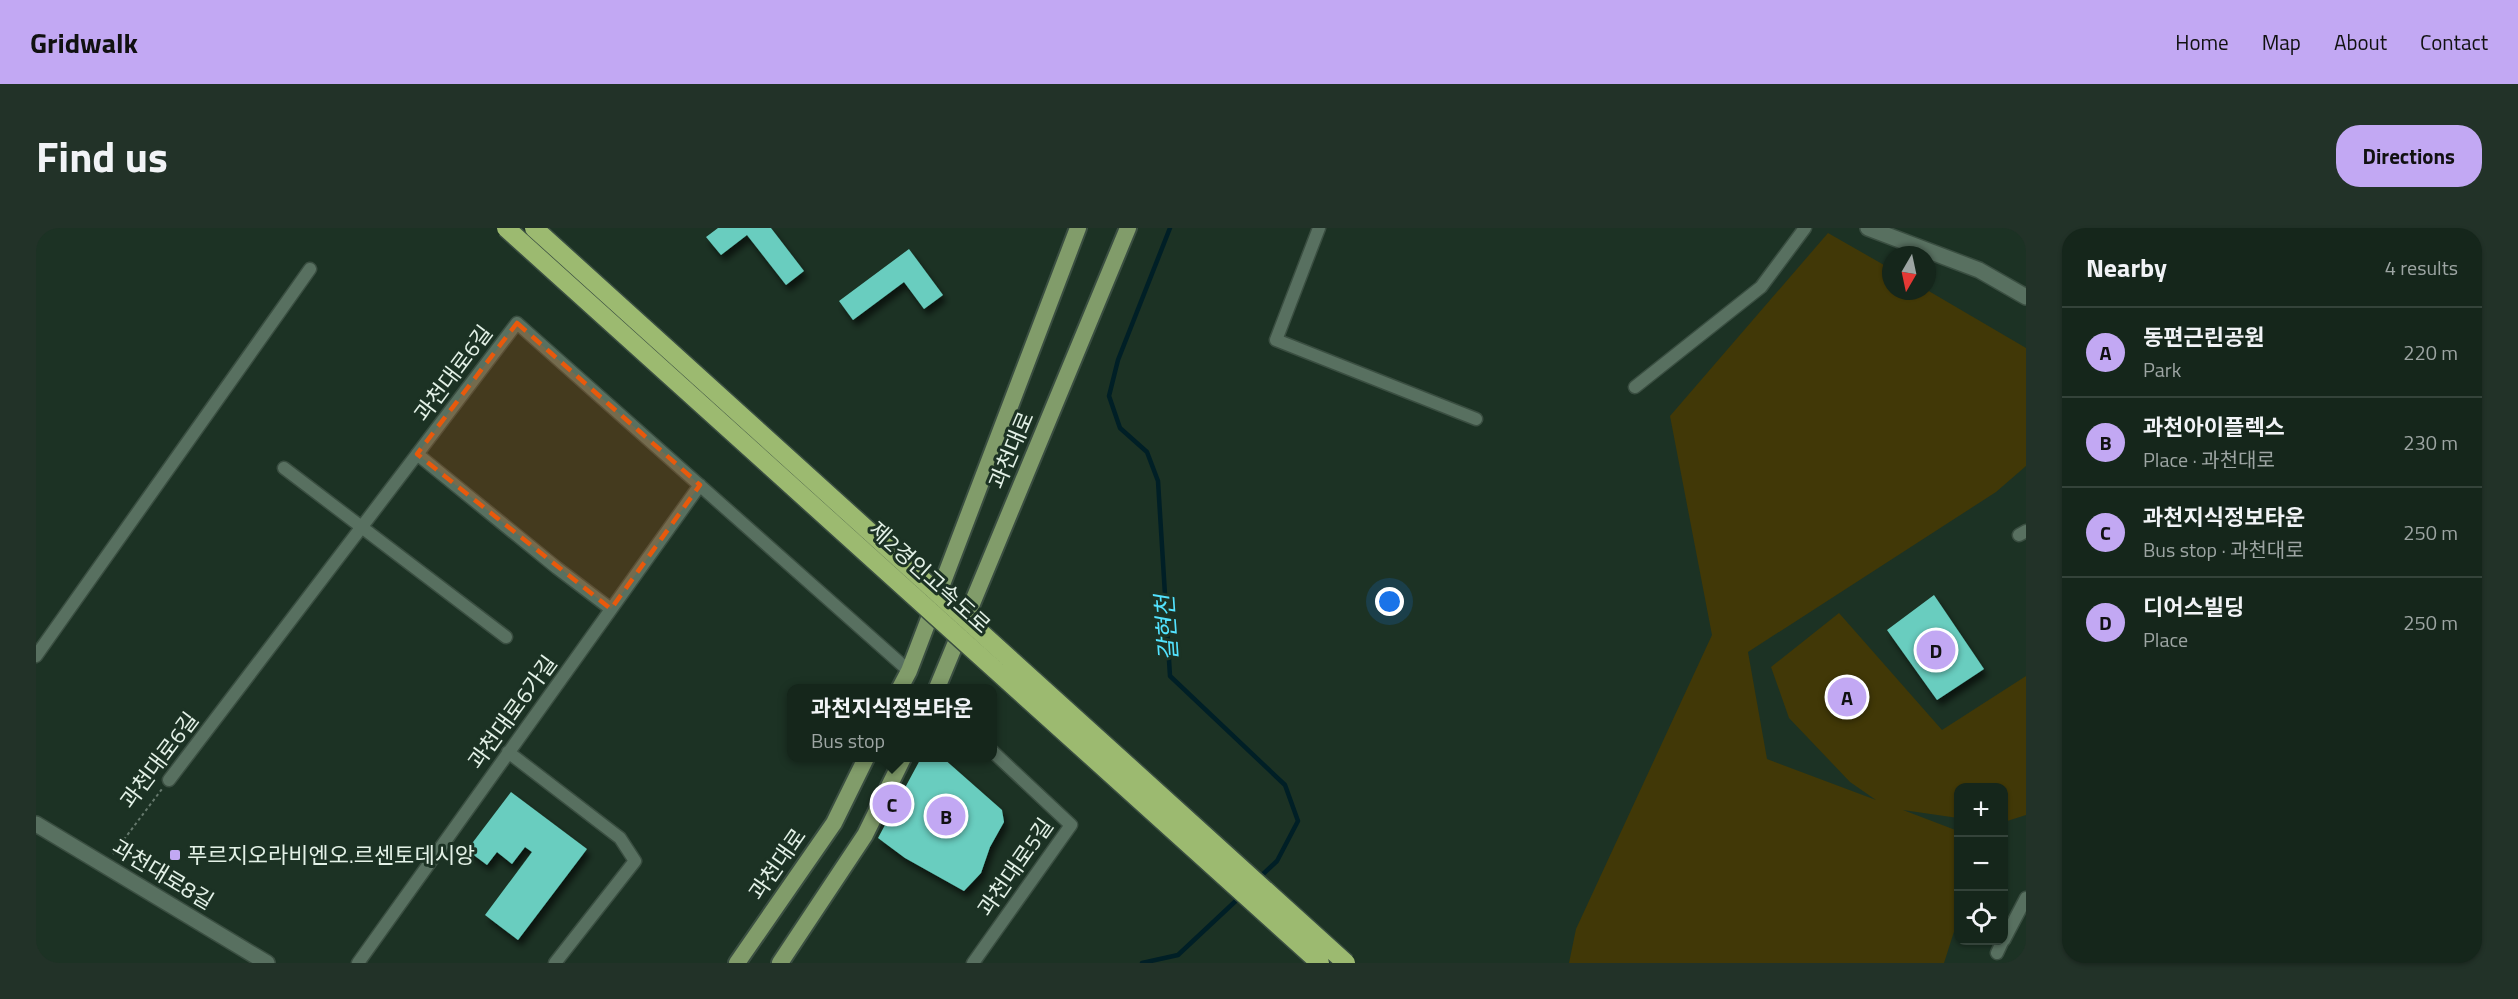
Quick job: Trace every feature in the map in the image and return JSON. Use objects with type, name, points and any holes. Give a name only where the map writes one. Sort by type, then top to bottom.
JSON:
[{"type":"highway","name":"제2경인고속도로","points":[[506,228],[1320,963]]},
{"type":"highway","name":"제2경인고속도로","points":[[534,228],[1346,963]]},
{"type":"main road","name":"과천대로","points":[[902,684],[1078,228]]},
{"type":"main road","name":"과천대로","points":[[939,684],[1128,228]]},
{"type":"main road","name":"과천대로","points":[[737,963],[834,823],[864,762]]},
{"type":"main road","points":[[780,963],[865,835],[901,762]]},
{"type":"street","points":[[1319,228],[1276,340],[1476,419]]},
{"type":"street","points":[[1635,387],[1761,287],[1806,228]]},
{"type":"street","points":[[1868,228],[1979,270],[2026,297]]},
{"type":"street","points":[[36,656],[310,270]]},
{"type":"street","name":"과천대로6길","points":[[170,780],[517,323],[909,671]]},
{"type":"street","points":[[417,454],[611,609]]},
{"type":"street","points":[[284,468],[506,638]]},
{"type":"street","name":"과천대로6가길","points":[[358,963],[700,485]]},
{"type":"street","points":[[508,752],[620,838],[635,861],[555,963]]},
{"type":"street","name":"과천대로5길","points":[[973,963],[1071,825],[997,755]]},
{"type":"street","name":"과천대로8길","points":[[36,824],[267,963]]},
{"type":"street","points":[[2008,931],[2026,898]]},
{"type":"street","points":[[1996,953],[2000,945]]},
{"type":"path","name":"과천대로6길","points":[[105,866],[170,780]]},
{"type":"highlighted area","points":[[517,323],[700,485],[611,609],[417,454]]},
{"type":"shaded area","points":[[1828,233],[1882,264],[1882,300],[1936,300],[1936,295],[2026,348],[2026,466],[1996,492],[1748,652],[1767,759],[1876,800],[1850,782],[1789,718],[1771,667],[1839,613],[1942,730],[2026,676],[2026,815],[2008,821],[2008,783],[1954,783],[1954,817],[1903,810],[1954,829],[1954,932],[1944,963],[1569,963],[1576,929],[1712,635],[1670,416]]},
{"type":"building","points":[[718,228],[771,228],[804,271],[786,285],[747,235],[721,255],[706,237]]},
{"type":"building","points":[[909,249],[943,295],[924,309],[904,282],[853,320],[839,301]]},
{"type":"building","points":[[1934,595],[1984,669],[1937,700],[1887,630]]},
{"type":"building","points":[[919,762],[948,762],[1002,810],[1004,822],[990,847],[981,873],[964,891],[905,858],[878,838]]},
{"type":"building","points":[[511,792],[587,849],[518,940],[485,915],[532,852],[525,847],[512,864],[497,852],[487,865],[467,850]]},
{"type":"waterway","name":"갈현천","points":[[1170,228],[1118,360],[1109,396],[1120,428],[1147,452],[1158,481],[1170,676],[1285,785],[1298,821],[1277,861],[1260,877]]},
{"type":"waterway","name":"갈현천","points":[[1142,963],[1178,955],[1241,896]]},
{"type":"place","name":"디어스빌딩","points":[[1936,650]]},
{"type":"place","name":"동편근린공원","points":[[1847,697]]},
{"type":"place","name":"과천지식정보타운","points":[[892,804]]},
{"type":"place","name":"과천아이플렉스","points":[[946,816]]},
{"type":"place","name":"푸르지오라비엔오.르센토데시앙","points":[[175,855]]}]
